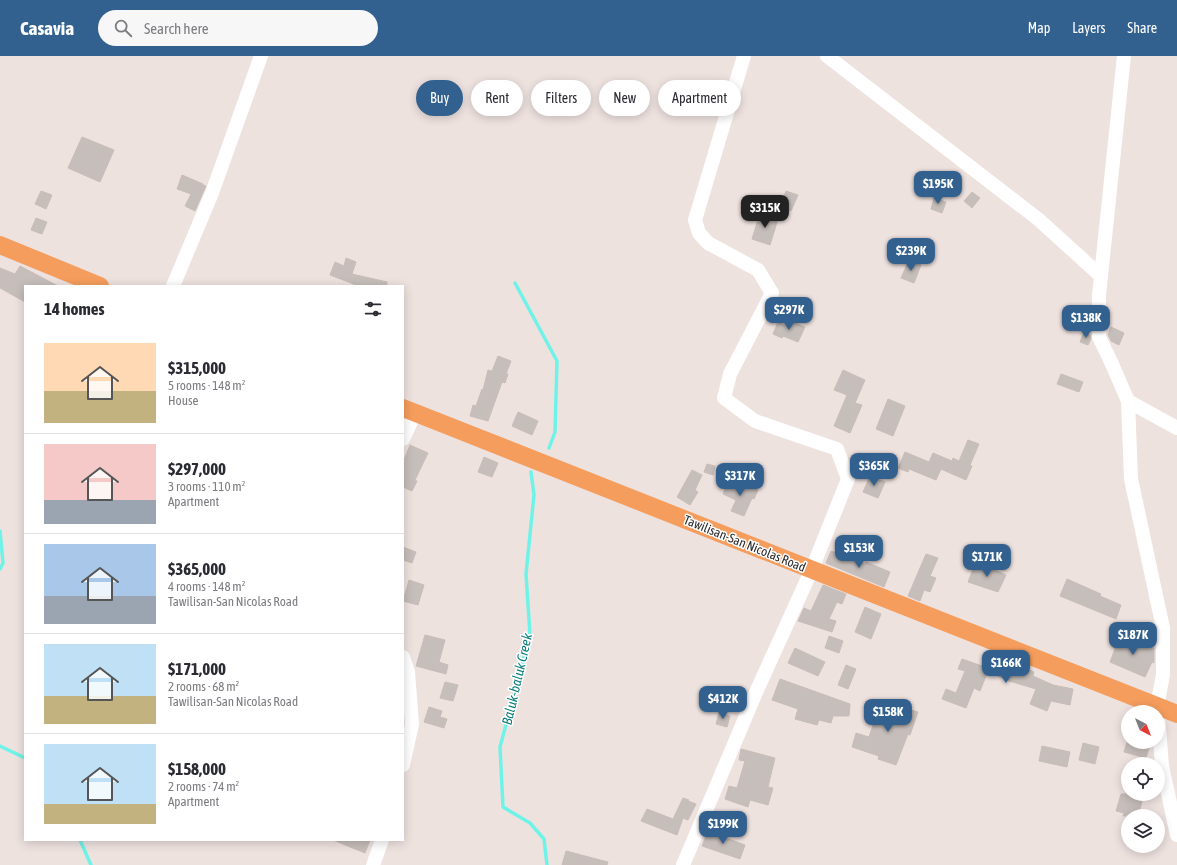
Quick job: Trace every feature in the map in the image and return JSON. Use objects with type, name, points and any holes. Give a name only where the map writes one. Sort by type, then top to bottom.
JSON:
[{"type":"main road","points":[[0,245],[98,285]]},
{"type":"main road","name":"Tawilisan-San Nicolas Road","points":[[409,410],[812,569],[1143,705]]},
{"type":"main road","name":"Tawilisan-San Nicolas Road","points":[[1165,712],[1177,714]]},
{"type":"street","points":[[173,285],[212,193],[261,56]]},
{"type":"street","points":[[683,865],[754,697],[812,569],[848,479],[837,449],[755,421],[724,398],[730,374],[772,293],[758,270],[708,243],[699,233],[695,220],[744,56]]},
{"type":"street","points":[[827,56],[1038,219],[1101,276]]},
{"type":"street","points":[[1124,56],[1098,295],[1099,338],[1128,401],[1131,479],[1163,628],[1163,675],[1159,705]]},
{"type":"street","points":[[1128,401],[1177,428]]},
{"type":"street","points":[[404,434],[409,410]]},
{"type":"street","points":[[404,660],[408,672],[412,724],[404,760]]},
{"type":"street","points":[[1161,749],[1162,766],[1177,835]]},
{"type":"street","points":[[373,865],[382,841]]},
{"type":"building","points":[[82,137],[114,150],[100,182],[68,168]]},
{"type":"building","points":[[182,175],[206,186],[195,211],[185,206],[191,194],[177,189]]},
{"type":"building","points":[[41,191],[52,195],[46,209],[35,204]]},
{"type":"building","points":[[786,191],[798,195],[791,211],[780,207]]},
{"type":"building","points":[[972,192],[980,198],[972,208],[964,201]]},
{"type":"building","points":[[934,198],[946,202],[942,213],[931,209]]},
{"type":"building","points":[[760,213],[778,219],[770,245],[752,239]]},
{"type":"building","points":[[36,218],[47,222],[42,234],[31,230]]},
{"type":"building","points":[[346,258],[356,262],[352,274],[387,282],[387,285],[356,285],[330,275],[335,262],[344,266]]},
{"type":"building","points":[[909,260],[921,265],[914,283],[901,278]]},
{"type":"building","points":[[20,266],[56,285],[24,285],[24,301],[0,288],[0,268],[15,274]]},
{"type":"building","points":[[778,322],[790,327],[792,322],[805,327],[798,342],[773,334]]},
{"type":"building","points":[[1111,327],[1124,333],[1119,345],[1111,341],[1108,335]]},
{"type":"building","points":[[1084,332],[1090,335],[1091,339],[1088,345],[1080,342]]},
{"type":"building","points":[[498,356],[511,361],[506,374],[508,374],[505,383],[502,382],[488,421],[470,416],[473,405],[476,406],[482,389],[483,390],[488,370],[492,371]]},
{"type":"building","points":[[843,370],[865,380],[855,403],[862,405],[850,433],[834,426],[847,395],[834,390]]},
{"type":"building","points":[[1061,374],[1083,382],[1079,392],[1057,384]]},
{"type":"building","points":[[888,399],[905,406],[893,436],[876,429]]},
{"type":"building","points":[[518,412],[538,421],[532,435],[512,426]]},
{"type":"building","points":[[968,440],[979,444],[970,465],[972,466],[966,480],[941,469],[936,480],[909,469],[908,472],[898,468],[905,452],[929,462],[933,453],[952,461],[953,458],[959,461]]},
{"type":"building","points":[[410,445],[428,453],[415,480],[417,481],[412,491],[404,487],[404,460]]},
{"type":"building","points":[[484,457],[498,463],[492,477],[478,472]]},
{"type":"building","points":[[707,464],[715,466],[713,475],[704,472]]},
{"type":"building","points":[[692,470],[702,475],[695,490],[698,492],[690,505],[677,497]]},
{"type":"building","points":[[870,476],[885,482],[878,498],[863,492]]},
{"type":"building","points":[[728,482],[741,487],[742,484],[758,490],[754,499],[752,498],[744,516],[731,511],[736,500],[723,494]]},
{"type":"building","points":[[404,547],[416,552],[412,563],[404,560]]},
{"type":"building","points":[[831,551],[865,564],[866,562],[890,572],[884,587],[826,563]]},
{"type":"building","points":[[926,554],[938,558],[930,576],[936,578],[930,592],[924,590],[920,601],[908,596]]},
{"type":"building","points":[[976,562],[1006,575],[998,592],[968,582]]},
{"type":"building","points":[[1067,579],[1101,594],[1100,596],[1121,605],[1116,619],[1060,596]]},
{"type":"building","points":[[409,580],[424,585],[418,605],[404,601]]},
{"type":"building","points":[[823,585],[846,594],[842,604],[837,602],[829,619],[836,621],[832,632],[798,621],[804,608],[811,611]]},
{"type":"building","points":[[865,607],[881,614],[871,639],[855,632]]},
{"type":"building","points":[[425,635],[445,640],[439,662],[448,665],[446,674],[416,666]]},
{"type":"building","points":[[1118,635],[1138,644],[1139,641],[1154,648],[1154,663],[1152,662],[1145,677],[1110,662],[1115,649],[1113,647]]},
{"type":"building","points":[[829,636],[843,641],[839,653],[825,648]]},
{"type":"building","points":[[795,648],[825,662],[818,676],[788,663]]},
{"type":"building","points":[[992,652],[1002,656],[999,662],[1020,672],[1021,667],[1034,672],[1033,676],[1053,685],[1073,689],[1070,705],[1051,701],[1047,711],[1030,704],[1036,689],[1009,681],[988,671],[980,691],[974,688],[966,708],[942,699],[946,689],[956,693],[965,671],[958,669],[962,659],[985,667]]},
{"type":"building","points":[[846,665],[856,669],[848,689],[838,685]]},
{"type":"building","points":[[780,679],[850,704],[849,716],[833,716],[831,723],[819,720],[817,725],[795,719],[798,709],[772,700]]},
{"type":"building","points":[[445,682],[458,685],[453,701],[440,698]]},
{"type":"building","points":[[731,691],[741,694],[738,702],[728,699]]},
{"type":"building","points":[[881,702],[918,712],[910,735],[908,734],[896,765],[878,759],[879,756],[852,747],[856,733],[869,737]]},
{"type":"building","points":[[429,707],[442,711],[440,717],[447,719],[444,728],[424,722]]},
{"type":"building","points":[[719,713],[730,716],[727,727],[716,724]]},
{"type":"building","points":[[1083,743],[1099,747],[1095,764],[1079,760]]},
{"type":"building","points":[[1042,746],[1070,752],[1067,767],[1039,761]]},
{"type":"building","points":[[741,749],[775,758],[768,787],[773,788],[768,805],[750,800],[748,807],[725,799],[729,786],[737,788],[745,761],[739,760]]},
{"type":"building","points":[[1125,749],[1149,749],[1146,757],[1124,752]]},
{"type":"building","points":[[1121,794],[1121,801],[1142,801],[1140,809],[1121,809],[1121,812],[1116,811]]},
{"type":"building","points":[[683,798],[696,804],[688,820],[683,818],[677,835],[641,821],[647,809],[673,819]]},
{"type":"building","points":[[708,831],[745,845],[740,859],[702,846]]},
{"type":"building","points":[[335,841],[370,841],[365,853]]},
{"type":"building","points":[[566,851],[608,862],[607,865],[562,865]]},
{"type":"waterway","name":"Baluk-baluk Creek","points":[[515,283],[557,361],[555,432],[549,448]]},
{"type":"waterway","name":"Baluk-baluk Creek","points":[[531,472],[534,495],[526,574],[530,635],[500,747],[503,807],[530,823],[544,839],[547,865]]},
{"type":"waterway","points":[[0,531],[3,563],[0,569]]},
{"type":"waterway","points":[[0,746],[24,758]]},
{"type":"waterway","points":[[80,841],[91,865]]}]
